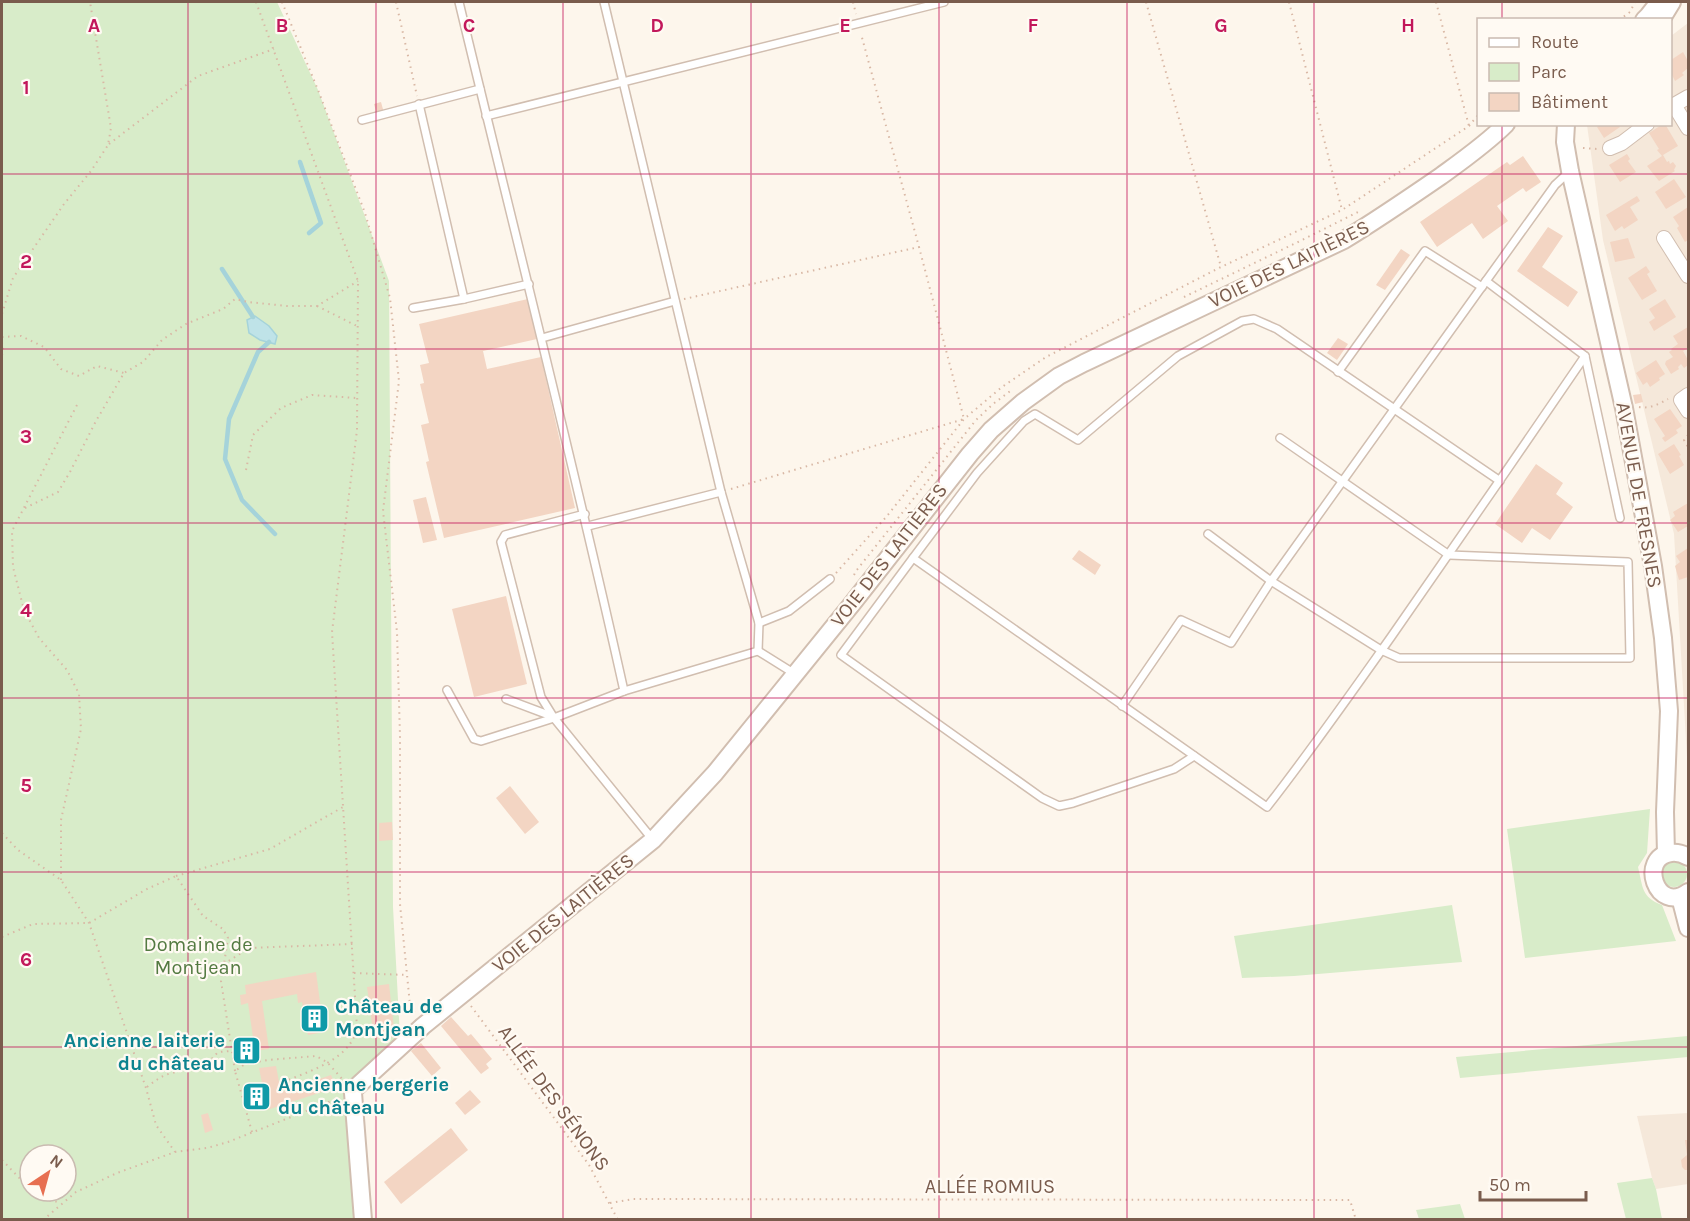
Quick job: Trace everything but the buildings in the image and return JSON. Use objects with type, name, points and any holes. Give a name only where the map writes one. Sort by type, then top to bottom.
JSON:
[{"type":"street","points":[[1646,18],[1659,2]]},
{"type":"street","points":[[1662,18],[1672,2]]},
{"type":"street","points":[[1689,98],[1672,106],[1689,128]]},
{"type":"street","name":"VOIE DES LAITIÈRES","points":[[354,1091],[423,1026],[653,840],[715,773],[970,454],[991,430],[1023,402],[1059,376],[1084,363],[1344,240],[1383,216],[1458,163],[1504,126]]},
{"type":"street","name":"AVENUE DE FRESNES","points":[[1556,126],[1572,145]]},
{"type":"street","name":"AVENUE DE FRESNES","points":[[1567,126],[1572,145],[1570,171],[1624,408],[1653,566],[1663,638],[1669,711],[1665,812],[1666,854]]},
{"type":"street","points":[[1610,148],[1644,126]]},
{"type":"street","points":[[1664,238],[1689,276]]},
{"type":"street","points":[[1689,857],[1682,854],[1666,854],[1660,858],[1653,871],[1653,879],[1665,895],[1671,897],[1684,894],[1689,928]]},
{"type":"street","points":[[354,1091],[363,1220]]},
{"type":"lane","points":[[459,2],[588,526],[624,691]]},
{"type":"lane","points":[[604,2],[721,492],[759,622],[758,651]]},
{"type":"lane","points":[[486,116],[945,2]]},
{"type":"lane","points":[[362,120],[480,89]]},
{"type":"lane","points":[[419,104],[464,299]]},
{"type":"lane","points":[[1122,706],[1181,620],[1231,643],[1271,581],[1393,410],[1555,185],[1570,171]]},
{"type":"lane","points":[[1338,372],[1425,250],[1484,284],[1585,356],[1620,518]]},
{"type":"lane","points":[[412,308],[529,284]]},
{"type":"lane","points":[[542,338],[675,301]]},
{"type":"lane","points":[[1194,756],[1174,769],[1059,806],[1042,798],[841,655],[977,473],[1024,421],[1035,414],[1078,440],[1178,356],[1242,321],[1254,319],[1277,329],[1500,481]]},
{"type":"lane","points":[[913,558],[1267,807],[1302,763],[1449,555],[1585,356]]},
{"type":"lane","points":[[1208,534],[1271,581],[1381,650],[1399,658],[1630,658],[1628,562],[1449,555],[1280,438]]},
{"type":"lane","points":[[588,526],[721,492]]},
{"type":"lane","points":[[585,514],[505,535],[501,542],[541,697],[554,718],[653,840]]},
{"type":"lane","points":[[759,622],[789,611],[830,579]]},
{"type":"lane","points":[[447,690],[474,739],[481,741],[554,718],[624,691],[758,651],[795,674]]},
{"type":"lane","points":[[506,699],[554,718]]},
{"type":"path","points":[[90,2],[111,128],[108,145]]},
{"type":"path","points":[[256,2],[358,281],[357,430],[332,632],[357,1028],[355,1039],[343,1052],[288,1080]]},
{"type":"path","points":[[282,2],[365,213],[390,298],[399,381],[383,511],[397,632],[400,736],[400,904],[410,1005],[423,1026]]},
{"type":"path","points":[[396,2],[419,104]]},
{"type":"path","points":[[721,492],[964,419],[853,2]]},
{"type":"path","points":[[1146,2],[1221,267]]},
{"type":"path","points":[[1289,2],[1342,210]]},
{"type":"path","points":[[1436,2],[1469,126]]},
{"type":"path","points":[[1622,18],[1630,12],[1635,2]]},
{"type":"path","points":[[2,314],[13,278],[108,145],[198,76],[274,49]]},
{"type":"path","points":[[1572,145],[1610,148]]},
{"type":"path","points":[[675,301],[920,247]]},
{"type":"path","points":[[317,306],[358,281]]},
{"type":"path","points":[[24,508],[58,492],[124,373],[143,362],[162,340],[186,324],[223,309],[235,299],[287,306],[317,306],[358,326]]},
{"type":"path","points":[[2,337],[21,336],[44,347],[62,369],[79,376],[97,366],[124,373]]},
{"type":"path","points":[[2,342],[2,355]]},
{"type":"path","points":[[246,470],[253,435],[281,408],[312,395],[357,398]]},
{"type":"path","points":[[1624,408],[1631,405],[1644,408],[1674,396],[1686,402]]},
{"type":"path","points":[[61,880],[61,820],[81,729],[79,694],[67,670],[39,638],[24,610],[13,567],[12,531],[78,404]]},
{"type":"path","points":[[1689,435],[1684,440],[1689,447]]},
{"type":"path","points":[[2,937],[33,924],[89,923],[176,876],[270,849],[343,807]]},
{"type":"path","points":[[2,833],[18,850],[61,880],[89,923],[146,1088],[156,1125],[175,1152]]},
{"type":"path","points":[[176,876],[203,916],[223,929],[228,938],[221,981],[235,1071],[252,1132]]},
{"type":"path","points":[[224,964],[249,948],[353,944]]},
{"type":"path","points":[[354,973],[407,975]]},
{"type":"path","name":"ALLÉE DES SÉNONS","points":[[463,994],[589,1166],[618,1220]]},
{"type":"path","points":[[146,1088],[170,1073],[209,1063],[218,1052],[232,1051]]},
{"type":"path","points":[[78,1191],[117,1173],[175,1152],[207,1148],[252,1132],[354,1091],[327,1062],[316,1056],[291,1057],[245,1064],[235,1071]]},
{"type":"path","points":[[2,1160],[18,1177]]},
{"type":"path","name":"ALLÉE ROMIUS","points":[[610,1203],[633,1199],[1350,1200],[1356,1220]]},
{"type":"path","points":[[43,1220],[62,1203]]},
{"type":"shaded area","points":[[1688,23],[1688,774],[1674,534],[1603,240],[1587,126],[1672,126],[1672,35]]},
{"type":"shaded area","points":[[1688,1113],[1688,1184],[1656,1189],[1637,1116]]},
{"type":"green space","name":"Domaine de Montjean","points":[[2,2],[277,2],[318,90],[389,281],[393,907],[400,1037],[354,1081],[360,1219],[2,1219]]},
{"type":"green space","points":[[1650,809],[1647,853],[1638,867],[1646,895],[1662,905],[1676,941],[1525,958],[1507,829]]},
{"type":"green space","points":[[1674,861],[1683,865],[1687,874],[1683,883],[1674,887],[1665,883],[1661,874],[1665,865]]},
{"type":"green space","points":[[1452,905],[1462,962],[1242,978],[1234,936]]},
{"type":"green space","points":[[1688,1036],[1688,1057],[1460,1078],[1456,1057]]},
{"type":"green space","points":[[1652,1178],[1662,1219],[1626,1219],[1617,1183]]},
{"type":"green space","points":[[1460,1204],[1465,1219],[1419,1219],[1416,1210]]},
{"type":"water","points":[[255,316],[269,326],[277,336],[275,344],[260,340],[249,333],[247,320]]},
{"type":"waterway","points":[[300,162],[321,223],[309,233]]},
{"type":"waterway","points":[[222,269],[253,317]]},
{"type":"waterway","points":[[269,342],[258,352],[229,419],[225,459],[242,500],[275,534]]},
{"type":"place","name":"Château de Montjean","points":[[314,1018]]},
{"type":"place","name":"Ancienne laiterie du château","points":[[246,1051]]},
{"type":"place","name":"Ancienne bergerie du château","points":[[257,1096]]}]
